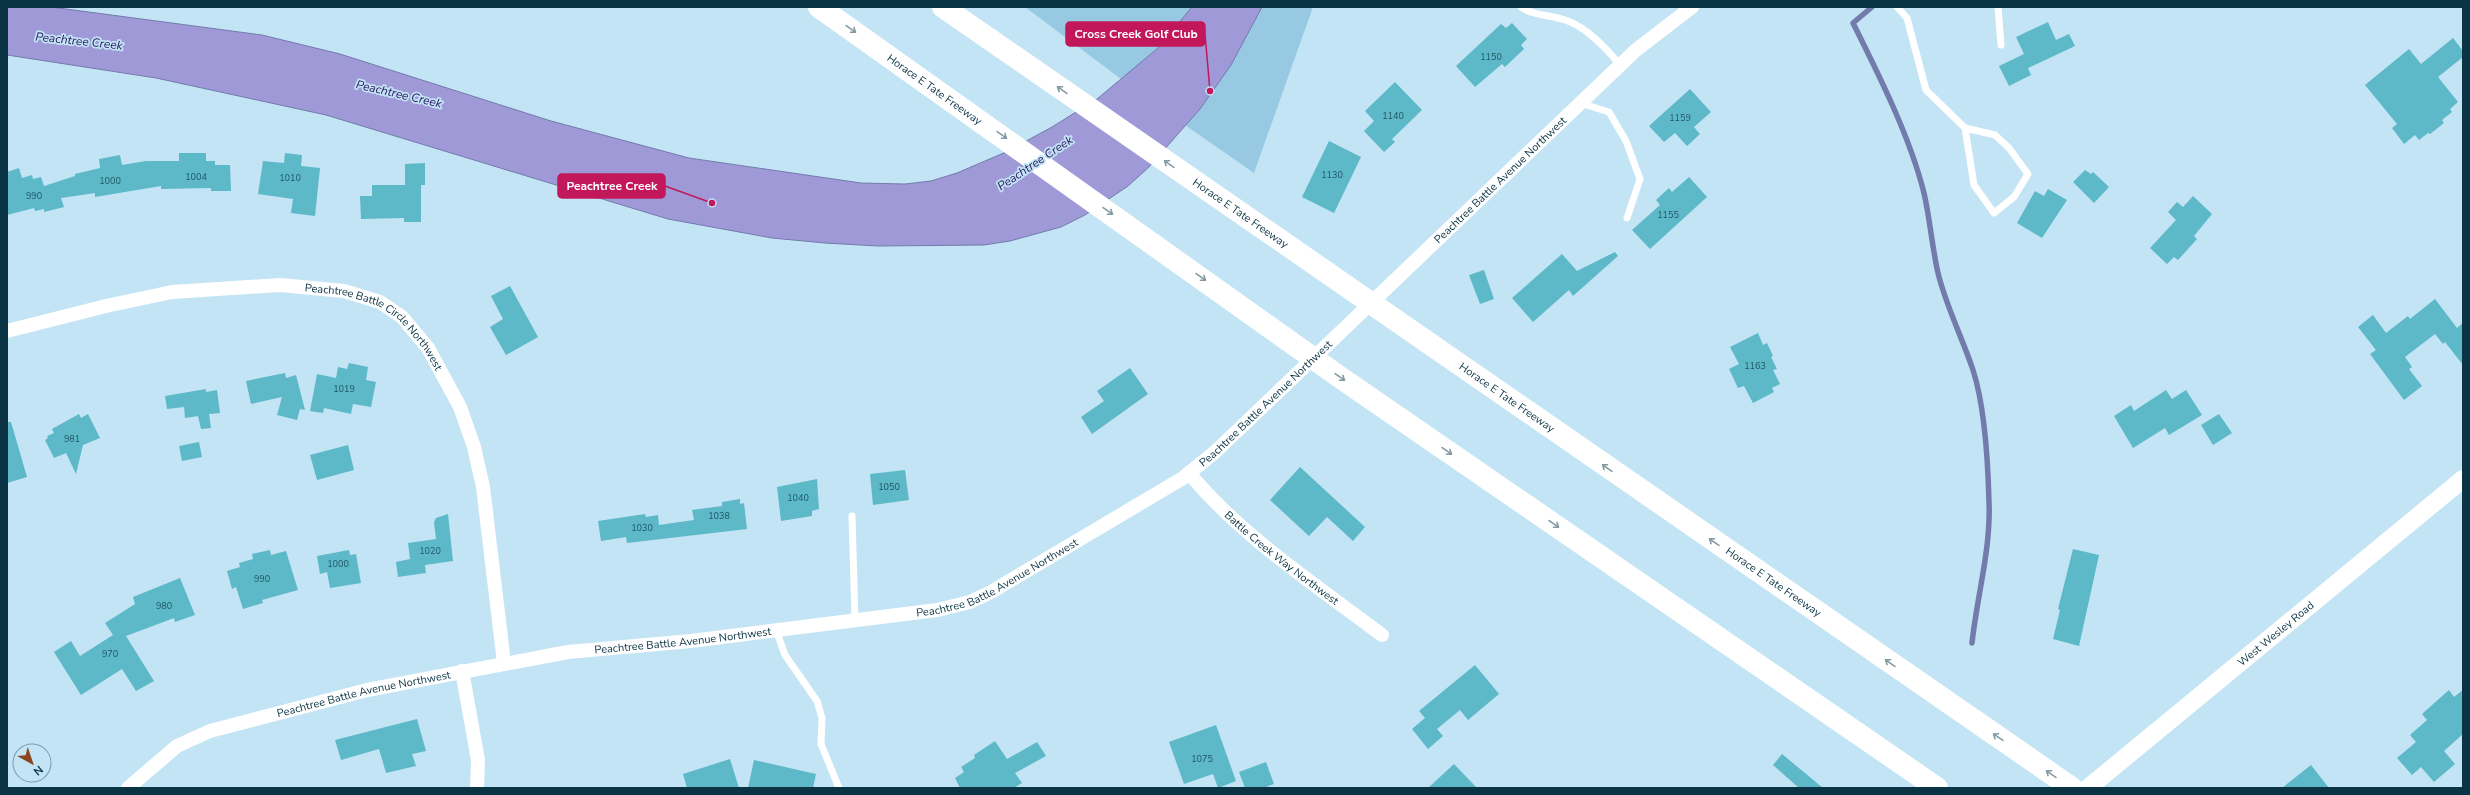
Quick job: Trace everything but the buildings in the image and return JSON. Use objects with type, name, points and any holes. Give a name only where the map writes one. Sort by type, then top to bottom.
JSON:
[{"type":"highway","name":"Horace E Tate Freeway","points":[[820,7],[925,80],[1341,378],[1937,788]]},
{"type":"highway","name":"Horace E Tate Freeway","points":[[944,7],[1201,187],[2072,788]]},
{"type":"street","name":"Peachtree Battle Avenue Northwest","points":[[128,788],[177,746],[210,730],[367,690],[568,652],[776,630],[937,610],[970,602],[991,592],[1189,473],[1215,452],[1620,65],[1692,7]]},
{"type":"street","name":"Peachtree Battle Circle Northwest","points":[[7,331],[106,306],[172,292],[280,286],[344,290],[380,302],[402,317],[428,348],[460,407],[474,447],[484,487],[504,663]]},
{"type":"street","name":"Battle Creek Way Northwest","points":[[1189,473],[1212,502],[1289,564],[1382,634]]},
{"type":"street","name":"West Wesley Road","points":[[2088,788],[2463,479]]},
{"type":"street","points":[[462,671],[478,760],[477,788]]},
{"type":"lane","points":[[1521,7],[1527,12],[1547,14],[1568,21],[1591,35],[1620,65]]},
{"type":"lane","points":[[1896,7],[1907,18],[1926,90],[1965,128],[1995,135],[2009,148],[2028,174],[2014,197],[1994,213],[1974,185],[1965,128]]},
{"type":"lane","points":[[1998,7],[2001,45]]},
{"type":"lane","points":[[1580,103],[1609,112],[1626,141],[1640,179],[1627,218]]},
{"type":"lane","points":[[852,516],[855,620]]},
{"type":"lane","points":[[776,630],[785,655],[817,701],[822,718],[821,744],[839,788]]},
{"type":"shaded area","points":[[1025,7],[1313,7],[1254,173],[1149,100]]},
{"type":"water","points":[[7,7],[51,7],[262,35],[340,54],[551,121],[689,158],[861,183],[905,184],[931,181],[957,173],[1006,152],[1052,127],[1097,99],[1158,48],[1192,7],[1262,7],[1231,65],[1200,109],[1148,168],[1128,186],[1085,215],[1061,227],[1010,241],[984,245],[878,246],[772,238],[668,219],[326,115],[156,78],[7,55]]},
{"type":"waterway","points":[[1872,7],[1853,23],[1893,106],[1911,150],[1924,193],[1941,285],[1973,370],[1983,418],[1987,453],[1989,520],[1986,555],[1972,643]]},
{"type":"place","name":"Cross Creek Golf Club","points":[[1210,91]]},
{"type":"place","name":"Peachtree Creek","points":[[712,203]]}]
